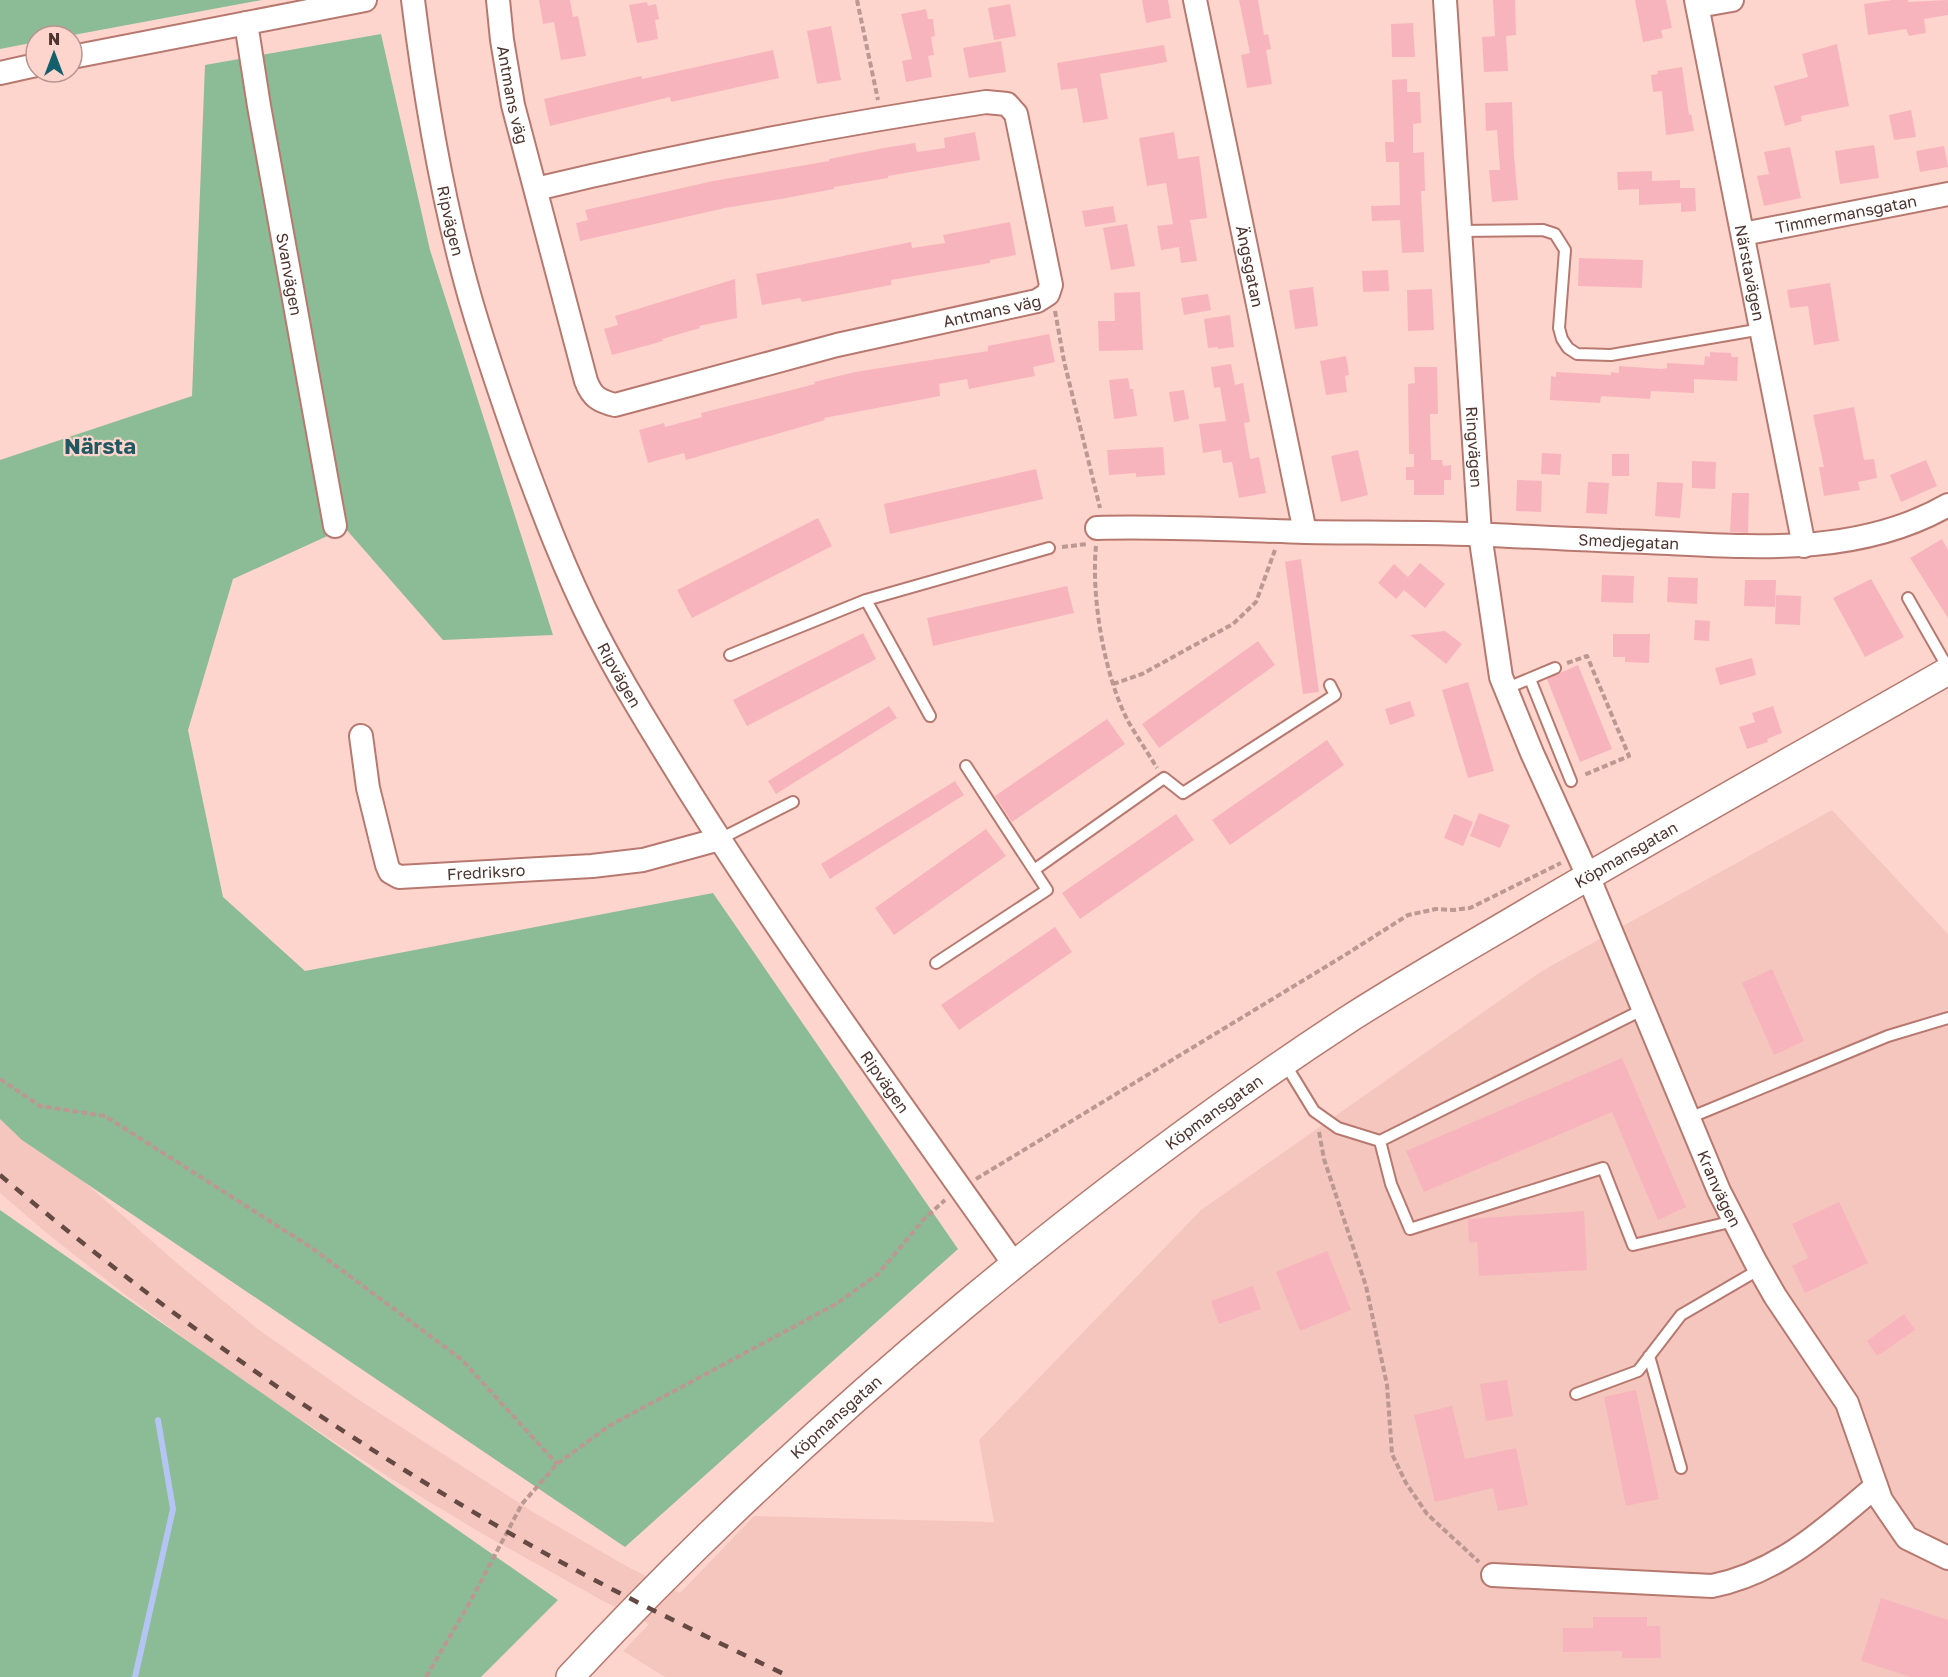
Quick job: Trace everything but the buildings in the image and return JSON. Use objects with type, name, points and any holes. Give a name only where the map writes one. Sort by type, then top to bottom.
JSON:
[{"type":"street","points":[[84,55],[365,0]]},
{"type":"street","name":"Ripvägen","points":[[413,0],[428,111],[467,287],[534,486],[566,568],[593,626],[634,701],[782,934],[1014,1264]]},
{"type":"street","name":"Antmans väg","points":[[498,0],[513,105],[586,381],[590,392],[599,401],[615,405],[837,345],[1037,301],[1048,294],[1050,285],[1016,114],[1007,104],[986,102],[882,118],[713,149],[536,189]]},
{"type":"street","name":"Ängsgatan","points":[[1195,0],[1305,532]]},
{"type":"street","name":"Ringvägen","points":[[1445,0],[1480,534],[1492,630],[1505,689],[1583,865]]},
{"type":"street","points":[[1697,3],[1732,0]]},
{"type":"street","name":"Närstavägen","points":[[1697,3],[1804,546]]},
{"type":"street","name":"Svanvägen","points":[[246,22],[259,106],[335,526]]},
{"type":"street","points":[[0,73],[24,68]]},
{"type":"street","name":"Timmermansgatan","points":[[1743,234],[1948,194]]},
{"type":"street","name":"Smedjegatan","points":[[1096,536],[1145,526],[1305,532],[1480,534],[1748,547],[1804,546],[1858,539],[1910,524],[1948,505]]},
{"type":"street","name":"Köpmansgatan","points":[[570,1677],[745,1499],[834,1417],[1014,1264],[1142,1164],[1284,1062],[1417,977],[1583,865],[1948,669]]},
{"type":"street","name":"Fredriksro","points":[[361,736],[368,788],[387,865],[390,872],[399,877],[633,862],[694,848],[720,839]]},
{"type":"street","name":"Kranvägen","points":[[1583,865],[1719,1191],[1734,1221],[1760,1269],[1847,1403],[1881,1500],[1907,1538],[1948,1558]]},
{"type":"street","points":[[1493,1575],[1712,1586],[1737,1581],[1791,1555],[1876,1486]]},
{"type":"lane","points":[[1460,231],[1543,230],[1555,234],[1565,250],[1559,328],[1568,348],[1577,354],[1611,355],[1762,329]]},
{"type":"lane","points":[[729,655],[866,600],[1049,548]]},
{"type":"lane","points":[[1908,598],[1948,669]]},
{"type":"lane","points":[[866,600],[930,716]]},
{"type":"lane","points":[[1505,689],[1555,668]]},
{"type":"lane","points":[[1530,679],[1571,781]]},
{"type":"lane","points":[[1034,870],[1164,778],[1183,794],[1335,695],[1330,685]]},
{"type":"lane","points":[[936,963],[1047,890],[966,766]]},
{"type":"lane","points":[[720,839],[793,802]]},
{"type":"lane","points":[[1284,1062],[1314,1111],[1338,1128],[1380,1141],[1644,1009]]},
{"type":"lane","points":[[1689,1118],[1888,1036],[1948,1018]]},
{"type":"lane","points":[[1380,1141],[1391,1184],[1410,1229],[1603,1168],[1633,1245],[1734,1221]]},
{"type":"lane","points":[[1576,1394],[1638,1371],[1681,1315],[1760,1269]]},
{"type":"lane","points":[[1649,1356],[1681,1468]]},
{"type":"path","points":[[857,0],[882,118]]},
{"type":"path","points":[[1113,684],[1142,674],[1233,624],[1256,602],[1276,548],[1277,531]]},
{"type":"path","points":[[1049,548],[1096,536]]},
{"type":"path","points":[[1555,668],[1587,656],[1629,756],[1571,781]]},
{"type":"path","points":[[426,1677],[470,1602],[522,1504],[557,1464],[609,1426],[836,1304],[878,1275],[924,1219],[960,1188],[1408,915],[1418,911],[1470,908],[1517,886],[1583,865]]},
{"type":"path","points":[[0,1079],[40,1106],[105,1116],[312,1248],[460,1359],[557,1464]]},
{"type":"path","points":[[1314,1111],[1324,1159],[1366,1286],[1387,1385],[1392,1455],[1406,1483],[1426,1514],[1493,1575]]},
{"type":"shaded area","points":[[1832,810],[1948,934],[1948,1677],[665,1677],[623,1651],[649,1624],[481,1533],[390,1478],[245,1383],[127,1296],[0,1193],[0,1108],[178,1264],[259,1330],[359,1400],[538,1515],[628,1567],[680,1593],[754,1516],[994,1522],[979,1440],[1201,1210],[1542,971]]},
{"type":"green space","points":[[0,0],[262,0],[84,33],[84,24],[24,24],[24,44],[0,49]]},
{"type":"green space","points":[[381,34],[430,250],[553,635],[443,640],[345,528],[233,579],[188,730],[223,897],[305,971],[713,893],[958,1249],[625,1547],[22,1140],[0,1119],[0,460],[192,396],[205,65]]},
{"type":"green space","points":[[0,1210],[558,1600],[481,1677],[0,1677]]},
{"type":"waterway","points":[[135,1677],[173,1509],[158,1420]]},
{"type":"railway","points":[[0,1175],[125,1276],[189,1324],[320,1416],[387,1459],[525,1542],[590,1578],[790,1677]]},
{"type":"district","name":"Närsta","points":[[100,446]]}]
